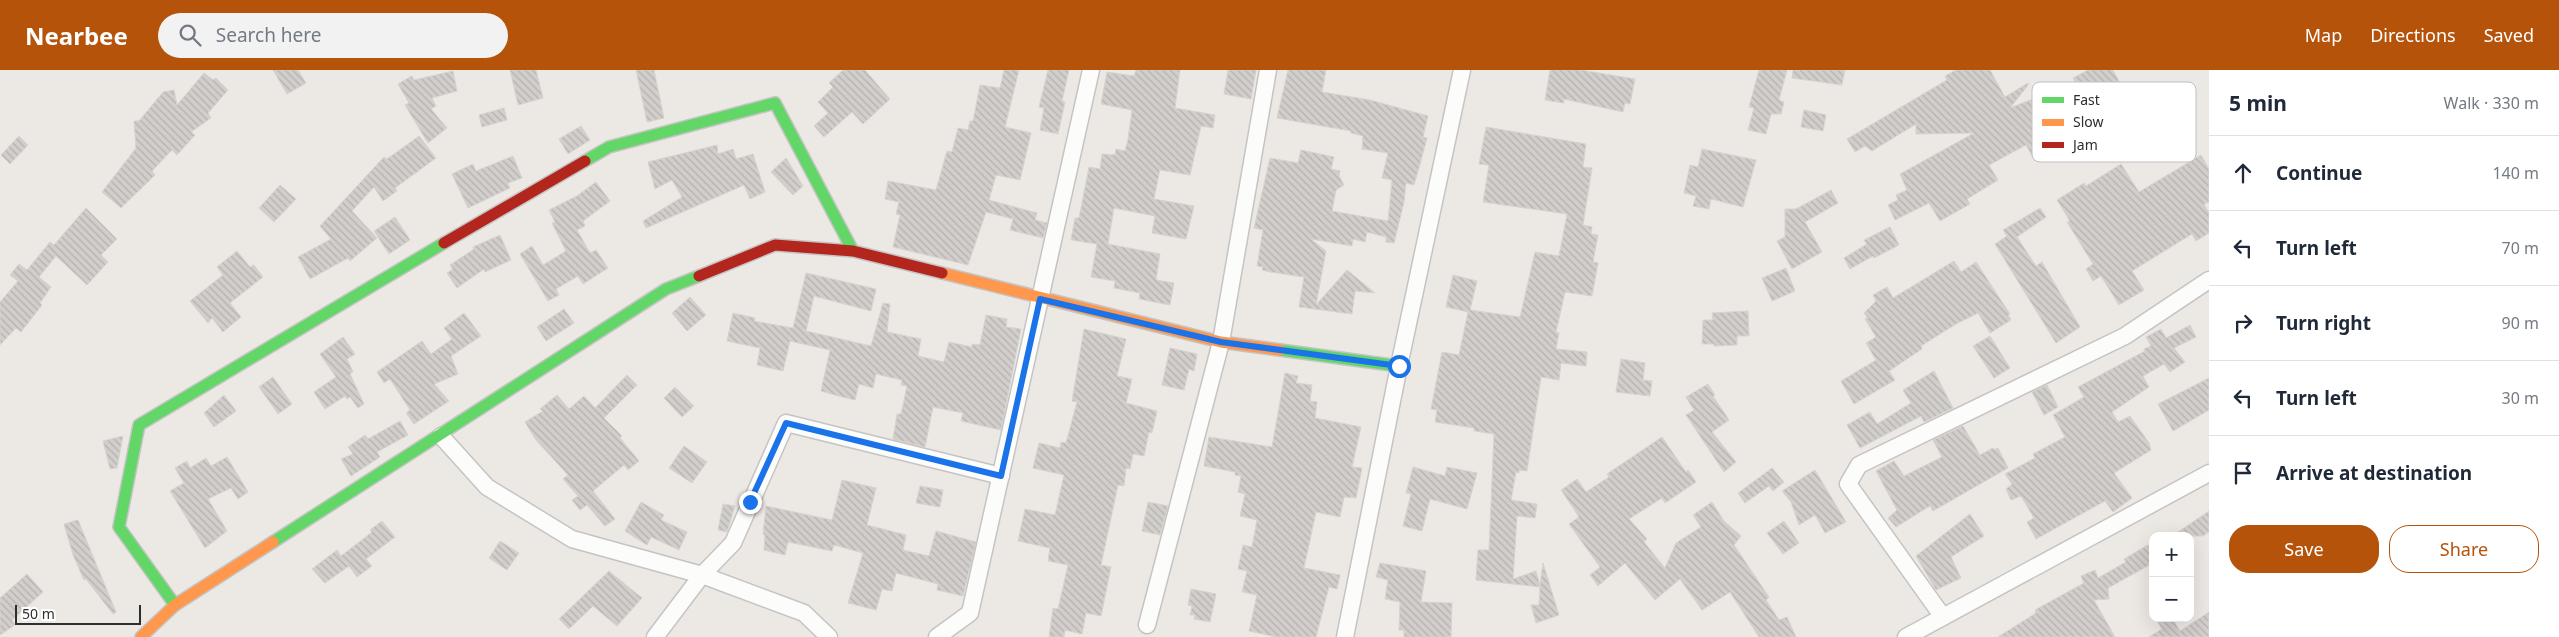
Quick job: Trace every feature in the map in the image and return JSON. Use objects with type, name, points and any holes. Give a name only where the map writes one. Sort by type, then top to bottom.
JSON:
[{"type":"street","points":[[937,637],[970,613],[1091,70]]},
{"type":"street","points":[[1146,625],[1221,342],[1268,70]]},
{"type":"street","points":[[1345,637],[1399,366],[1462,70]]},
{"type":"street","points":[[174,606],[119,527],[139,425],[609,146],[775,103],[853,251]]},
{"type":"street","points":[[141,637],[174,606],[441,436],[666,289],[775,245],[853,251],[1040,299],[1221,342],[1399,366]]},
{"type":"street","points":[[1943,617],[1848,484],[1860,465],[2125,336],[2209,280]]},
{"type":"street","points":[[655,637],[702,575],[733,543],[786,423],[1001,476]]},
{"type":"street","points":[[441,436],[487,487],[572,539],[702,575],[804,613],[829,637]]},
{"type":"street","points":[[1906,637],[2209,473]]},
{"type":"building","points":[[273,70],[298,70],[306,83],[287,94]]},
{"type":"building","points":[[510,70],[536,70],[543,98],[518,105]]},
{"type":"building","points":[[636,70],[654,70],[664,118],[647,122]]},
{"type":"building","points":[[843,70],[865,70],[890,99],[863,124],[852,112],[824,137],[814,126],[828,113],[818,102],[833,87],[829,83]]},
{"type":"building","points":[[1004,70],[1019,70],[1005,127],[1031,133],[1020,180],[996,175],[989,200],[1037,213],[1035,220],[1047,223],[1043,238],[1010,230],[1013,219],[986,212],[968,265],[893,247],[900,215],[896,214],[899,202],[885,199],[888,181],[936,190],[947,151],[952,152],[958,128],[968,130],[970,121],[973,121],[980,85],[1000,88]]},
{"type":"building","points":[[1048,70],[1069,70],[1062,101],[1065,102],[1058,134],[1040,130],[1044,108],[1039,107]]},
{"type":"building","points":[[1136,70],[1180,70],[1175,108],[1215,115],[1213,128],[1201,126],[1190,175],[1160,170],[1159,174],[1154,199],[1194,206],[1186,239],[1152,233],[1155,216],[1114,208],[1108,244],[1160,254],[1156,280],[1174,283],[1170,305],[1139,299],[1140,293],[1114,288],[1115,281],[1091,277],[1097,244],[1071,240],[1075,218],[1079,218],[1089,167],[1100,169],[1102,154],[1115,155],[1116,149],[1125,151],[1128,139],[1132,110],[1101,104],[1107,72],[1134,76]]},
{"type":"building","points":[[1228,70],[1256,70],[1251,99],[1224,94]]},
{"type":"building","points":[[1288,70],[1326,70],[1322,92],[1370,100],[1428,116],[1423,137],[1427,138],[1414,185],[1406,183],[1404,202],[1394,243],[1386,242],[1386,237],[1367,232],[1365,242],[1353,239],[1352,246],[1311,239],[1326,251],[1316,305],[1347,270],[1375,293],[1355,291],[1352,314],[1299,307],[1304,277],[1270,272],[1262,270],[1263,267],[1257,266],[1263,230],[1254,228],[1270,158],[1298,163],[1301,150],[1334,157],[1331,169],[1340,171],[1339,176],[1344,185],[1336,190],[1332,211],[1388,221],[1392,180],[1382,178],[1388,153],[1362,149],[1363,136],[1351,133],[1351,131],[1277,118]]},
{"type":"building","points":[[1550,70],[1581,70],[1635,79],[1630,104],[1625,103],[1623,112],[1564,99],[1564,103],[1545,100]]},
{"type":"building","points":[[1759,70],[1787,70],[1779,100],[1784,102],[1781,114],[1771,114],[1766,134],[1748,130],[1754,108],[1749,107]]},
{"type":"building","points":[[1793,70],[1845,70],[1842,85],[1792,78]]},
{"type":"building","points":[[1956,70],[1990,70],[2005,97],[2028,83],[2010,108],[2032,99],[2032,156],[2026,145],[1989,165],[1998,180],[1967,199],[1970,204],[1940,221],[1929,203],[1895,220],[1888,205],[1898,200],[1896,195],[1907,190],[1900,174],[1974,133],[1916,134],[1916,124],[1872,151],[1865,146],[1855,152],[1847,139],[1947,80],[1945,76]]},
{"type":"building","points":[[2088,70],[2113,70],[2119,82],[2075,82],[2073,78]]},
{"type":"building","points":[[453,71],[457,91],[432,98],[436,106],[431,109],[447,128],[428,143],[405,105],[409,103],[398,84],[412,76],[414,80]]},
{"type":"building","points":[[204,73],[213,80],[216,78],[228,90],[208,113],[211,118],[191,132],[195,135],[177,155],[172,150],[152,171],[155,175],[121,208],[102,192],[136,148],[134,121],[139,121],[163,92],[174,90],[177,105]]},
{"type":"building","points":[[504,108],[507,120],[482,127],[479,115]]},
{"type":"building","points":[[1804,110],[1826,115],[1823,131],[1801,127]]},
{"type":"building","points":[[581,126],[590,140],[568,154],[559,139]]},
{"type":"building","points":[[1486,127],[1586,144],[1583,167],[1592,168],[1583,225],[1592,227],[1591,234],[1598,235],[1593,262],[1598,263],[1592,296],[1565,292],[1556,332],[1559,333],[1556,349],[1587,352],[1586,366],[1561,363],[1559,380],[1541,377],[1527,471],[1519,470],[1519,473],[1516,472],[1511,500],[1537,504],[1535,518],[1517,516],[1513,579],[1536,571],[1540,585],[1543,563],[1559,615],[1536,623],[1531,605],[1539,605],[1540,587],[1476,580],[1478,550],[1489,550],[1494,434],[1474,431],[1474,428],[1435,422],[1437,410],[1431,409],[1442,352],[1459,355],[1468,312],[1446,307],[1453,275],[1477,281],[1470,310],[1520,317],[1535,252],[1559,256],[1567,214],[1483,202],[1489,165],[1479,164]]},
{"type":"building","points":[[19,136],[28,145],[10,164],[1,155]]},
{"type":"building","points":[[419,136],[436,158],[395,188],[397,191],[383,201],[374,187],[352,211],[377,238],[350,261],[348,258],[310,279],[298,257],[331,239],[320,226],[384,157],[387,159]]},
{"type":"building","points":[[717,145],[718,154],[733,149],[736,159],[753,154],[765,192],[750,199],[744,185],[646,228],[643,221],[682,197],[672,180],[655,189],[648,162]]},
{"type":"building","points":[[1702,149],[1756,160],[1743,207],[1711,199],[1709,209],[1693,206],[1696,196],[1684,193],[1690,165],[1698,167]]},
{"type":"building","points":[[2201,155],[2209,169],[2209,202],[2204,204],[2209,213],[2209,233],[2196,241],[2192,234],[2132,271],[2144,290],[2119,305],[2101,276],[2093,281],[2086,269],[2093,264],[2067,222],[2070,221],[2057,200],[2084,183],[2086,186],[2121,164],[2139,192],[2189,162],[2196,162],[2196,158]]},
{"type":"building","points":[[513,156],[522,178],[508,183],[510,188],[468,208],[452,174],[473,164],[476,171]]},
{"type":"building","points":[[786,158],[803,186],[793,195],[771,172]]},
{"type":"building","points":[[596,182],[610,201],[583,221],[585,226],[577,230],[590,253],[596,250],[608,268],[583,284],[578,276],[556,289],[559,295],[548,301],[520,254],[532,246],[543,265],[566,251],[552,223],[555,222],[549,210],[577,196]]},
{"type":"building","points":[[280,185],[296,199],[274,222],[259,208]]},
{"type":"building","points":[[1831,190],[1838,203],[1805,222],[1822,252],[1792,269],[1777,241],[1785,237],[1785,209],[1796,209]]},
{"type":"building","points":[[86,208],[117,239],[101,255],[108,262],[87,285],[56,256],[39,277],[51,287],[40,303],[42,305],[21,332],[16,328],[0,345],[0,302],[18,281],[10,275],[19,264],[27,270],[50,242],[54,245]]},
{"type":"building","points":[[2040,208],[2046,217],[2017,237],[2036,266],[2042,262],[2080,327],[2056,343],[1995,244],[2007,236],[2003,230]]},
{"type":"building","points":[[395,217],[410,240],[389,254],[374,231]]},
{"type":"building","points":[[1890,227],[1899,245],[1874,258],[1873,256],[1850,269],[1844,258],[1867,244],[1864,240]]},
{"type":"building","points":[[500,235],[511,260],[485,272],[484,269],[457,288],[447,273],[453,269],[450,265],[474,249],[473,247]]},
{"type":"building","points":[[237,251],[250,267],[254,265],[263,277],[230,303],[241,317],[223,332],[212,318],[208,323],[190,301],[223,275],[217,267]]},
{"type":"building","points":[[1954,261],[1961,272],[1976,262],[2010,314],[2008,315],[2011,320],[1990,333],[1978,313],[1956,324],[1921,346],[1922,349],[1889,371],[1895,380],[1854,404],[1841,381],[1876,360],[1866,343],[1876,337],[1865,319],[1868,318],[1864,313],[1876,301],[1873,295],[1887,287],[1893,298]]},
{"type":"building","points":[[1786,268],[1795,291],[1772,301],[1762,278]]},
{"type":"building","points":[[806,273],[876,289],[871,311],[814,296],[806,331],[871,346],[883,303],[890,304],[887,332],[921,339],[918,356],[944,362],[949,342],[972,347],[972,344],[980,345],[986,315],[1007,319],[1006,327],[1021,329],[1001,430],[961,421],[963,413],[933,407],[925,447],[893,439],[897,414],[901,414],[907,386],[901,385],[902,380],[876,374],[873,388],[859,384],[855,400],[821,391],[830,350],[790,341],[783,371],[757,365],[760,348],[727,341],[733,313],[755,318],[754,321],[793,328]]},
{"type":"building","points":[[690,297],[706,315],[687,331],[672,313]]},
{"type":"building","points":[[564,309],[574,323],[546,341],[537,327]]},
{"type":"building","points":[[1748,311],[1749,336],[1737,336],[1737,345],[1714,346],[1714,344],[1702,344],[1703,320],[1713,320],[1712,313]]},
{"type":"building","points":[[464,313],[481,336],[451,356],[458,374],[434,384],[449,401],[414,424],[406,413],[410,410],[390,379],[384,383],[377,372],[422,341],[431,354],[452,339],[444,328]]},
{"type":"building","points":[[2190,325],[2196,337],[2174,348],[2185,362],[2170,372],[2164,364],[2143,376],[2149,387],[2112,412],[2118,422],[2130,416],[2149,443],[2151,450],[2114,473],[2132,498],[2113,512],[2105,501],[2036,539],[2027,522],[2034,518],[2021,496],[2011,500],[2006,489],[2012,484],[2005,474],[2035,458],[2033,454],[2065,437],[2053,415],[2084,397],[2078,387],[2145,351],[2144,349],[2151,346],[2146,337],[2161,329],[2166,338]]},
{"type":"building","points":[[1084,329],[1126,339],[1117,376],[1132,379],[1126,403],[1157,411],[1152,433],[1149,432],[1144,456],[1133,454],[1130,469],[1126,468],[1124,486],[1118,485],[1101,565],[1111,567],[1101,616],[1086,613],[1082,634],[1065,630],[1064,637],[1049,637],[1053,608],[1058,609],[1068,565],[1048,561],[1050,548],[1018,541],[1025,509],[1055,515],[1064,475],[1033,468],[1039,443],[1060,448],[1061,442],[1066,443],[1077,402],[1072,401]]},
{"type":"building","points":[[1990,336],[2010,368],[1994,378],[1973,346]]},
{"type":"building","points":[[343,337],[355,354],[347,359],[353,372],[350,374],[364,404],[358,408],[350,397],[347,399],[345,396],[325,409],[314,392],[336,377],[320,354]]},
{"type":"building","points":[[1170,348],[1197,354],[1194,371],[1189,369],[1184,390],[1162,385]]},
{"type":"building","points":[[1621,359],[1645,363],[1643,380],[1652,381],[1650,396],[1616,392]]},
{"type":"building","points":[[1934,371],[1953,408],[1924,422],[1921,416],[1860,448],[1847,425],[1870,412],[1877,424],[1911,403],[1903,390]]},
{"type":"building","points":[[1285,373],[1298,376],[1296,383],[1312,385],[1310,401],[1317,402],[1315,418],[1361,427],[1352,467],[1362,468],[1356,498],[1344,497],[1340,517],[1316,512],[1304,568],[1340,575],[1337,589],[1329,587],[1316,637],[1276,637],[1249,631],[1257,595],[1242,592],[1247,571],[1238,569],[1243,545],[1252,547],[1257,520],[1240,516],[1245,494],[1238,492],[1241,476],[1235,475],[1235,472],[1204,466],[1209,437],[1272,447]]},
{"type":"building","points":[[627,375],[637,385],[604,418],[622,436],[620,438],[639,461],[628,470],[624,465],[593,491],[615,519],[605,526],[587,505],[580,510],[572,500],[578,496],[563,479],[568,475],[536,440],[525,422],[543,411],[540,409],[557,395],[569,409],[584,396],[595,408]]},
{"type":"building","points":[[273,377],[292,404],[278,414],[259,387]]},
{"type":"building","points":[[2209,378],[2209,410],[2173,431],[2158,404]]},
{"type":"building","points":[[1708,384],[1715,395],[1713,396],[1729,420],[1712,432],[1736,462],[1724,472],[1686,415],[1694,410],[1686,397]]},
{"type":"building","points":[[2047,385],[2058,407],[2044,415],[2032,392]]},
{"type":"building","points":[[675,387],[694,406],[682,417],[664,398]]},
{"type":"building","points":[[224,395],[236,411],[214,427],[204,413]]},
{"type":"building","points":[[400,421],[408,435],[377,452],[380,457],[351,476],[341,459],[353,454],[348,447],[365,435],[368,439]]},
{"type":"building","points":[[1963,426],[1980,455],[1993,448],[1994,450],[1998,448],[2008,468],[1933,511],[1930,506],[1896,527],[1888,518],[1897,510],[1876,471],[1894,461],[1904,476],[1942,457],[1933,440]]},
{"type":"building","points":[[123,436],[117,468],[110,469],[103,441]]},
{"type":"building","points":[[1662,437],[1686,472],[1688,470],[1696,482],[1665,503],[1662,498],[1629,519],[1647,539],[1644,542],[1665,568],[1676,543],[1701,527],[1693,515],[1712,502],[1724,521],[1741,536],[1734,545],[1769,597],[1766,600],[1779,620],[1787,617],[1796,637],[1759,637],[1730,592],[1702,610],[1680,579],[1655,600],[1625,563],[1598,586],[1590,575],[1600,567],[1569,524],[1579,517],[1561,490],[1577,479],[1586,492],[1609,477],[1607,474]]},
{"type":"building","points":[[684,446],[707,462],[692,483],[669,468]]},
{"type":"building","points":[[227,457],[248,492],[238,499],[231,488],[208,499],[227,531],[205,548],[170,491],[184,483],[175,468],[187,461],[190,468],[206,458],[211,466]]},
{"type":"building","points":[[1413,467],[1445,476],[1447,467],[1477,473],[1467,509],[1430,499],[1422,531],[1403,526],[1411,494],[1406,493]]},
{"type":"building","points":[[1772,468],[1784,482],[1773,491],[1769,486],[1745,503],[1738,493]]},
{"type":"building","points":[[1815,470],[1846,522],[1825,533],[1815,515],[1799,525],[1791,502],[1782,491]]},
{"type":"building","points":[[842,480],[876,488],[867,525],[906,535],[903,550],[929,556],[936,531],[976,542],[963,596],[937,590],[938,584],[896,573],[892,591],[882,589],[876,610],[848,603],[863,553],[834,545],[832,551],[788,542],[785,555],[764,550],[765,535],[763,534],[766,506],[832,520]]},
{"type":"building","points":[[920,486],[943,490],[940,507],[916,503]]},
{"type":"building","points":[[641,502],[664,515],[661,520],[687,532],[679,550],[651,537],[647,545],[625,531]]},
{"type":"building","points":[[1148,502],[1168,506],[1160,535],[1142,531]]},
{"type":"building","points":[[723,504],[735,506],[727,532],[718,530]]},
{"type":"building","points":[[2209,511],[2209,532],[2203,536],[2194,536],[2194,532],[2178,532]]},
{"type":"building","points":[[1970,514],[1984,536],[1951,557],[1961,578],[1936,590],[1916,556]]},
{"type":"building","points":[[78,520],[116,612],[113,614],[86,579],[84,580],[73,555],[64,524]]},
{"type":"building","points":[[382,521],[395,537],[366,559],[372,566],[357,577],[349,566],[325,583],[312,569],[337,550],[341,556],[372,532],[370,530]]},
{"type":"building","points":[[1784,521],[1799,543],[1783,554],[1767,533]]},
{"type":"building","points":[[500,541],[519,553],[507,570],[489,558]]},
{"type":"building","points":[[2148,545],[2149,546],[2149,565],[2108,588],[2109,599],[2094,600],[2115,637],[1998,637],[2036,613],[2035,610],[2084,583],[2081,576],[2095,570],[2098,578],[2126,562],[2124,559]]},
{"type":"building","points":[[1380,563],[1426,571],[1421,602],[1452,603],[1451,637],[1404,637],[1404,630],[1399,630],[1400,602],[1385,599],[1388,580],[1376,577]]},
{"type":"building","points":[[609,571],[642,598],[617,626],[593,606],[569,629],[559,619]]},
{"type":"building","points":[[27,574],[43,592],[12,620],[15,625],[0,635],[0,598]]},
{"type":"building","points":[[1191,589],[1216,594],[1210,622],[1194,619],[1195,615],[1190,615],[1192,606],[1188,605]]},
{"type":"building","points":[[2209,612],[2209,637],[2149,637],[2162,629],[2158,622],[2174,622],[2180,631]]},
{"type":"traffic: fast","points":[[585,161],[609,147],[775,103],[853,251]]},
{"type":"traffic: fast","points":[[175,605],[119,527],[139,425],[444,243]]},
{"type":"traffic: fast","points":[[273,542],[666,289],[699,276]]},
{"type":"traffic: fast","points":[[1280,350],[1399,366]]},
{"type":"traffic: slow","points":[[942,273],[1221,342],[1280,350]]},
{"type":"traffic: slow","points":[[141,637],[175,605],[273,542]]},
{"type":"traffic: jam","points":[[444,243],[585,161]]},
{"type":"traffic: jam","points":[[699,276],[775,245],[853,251],[942,273]]},
{"type":"route","points":[[750,502],[786,423],[1001,476],[1040,299],[1221,342],[1399,366]]}]
